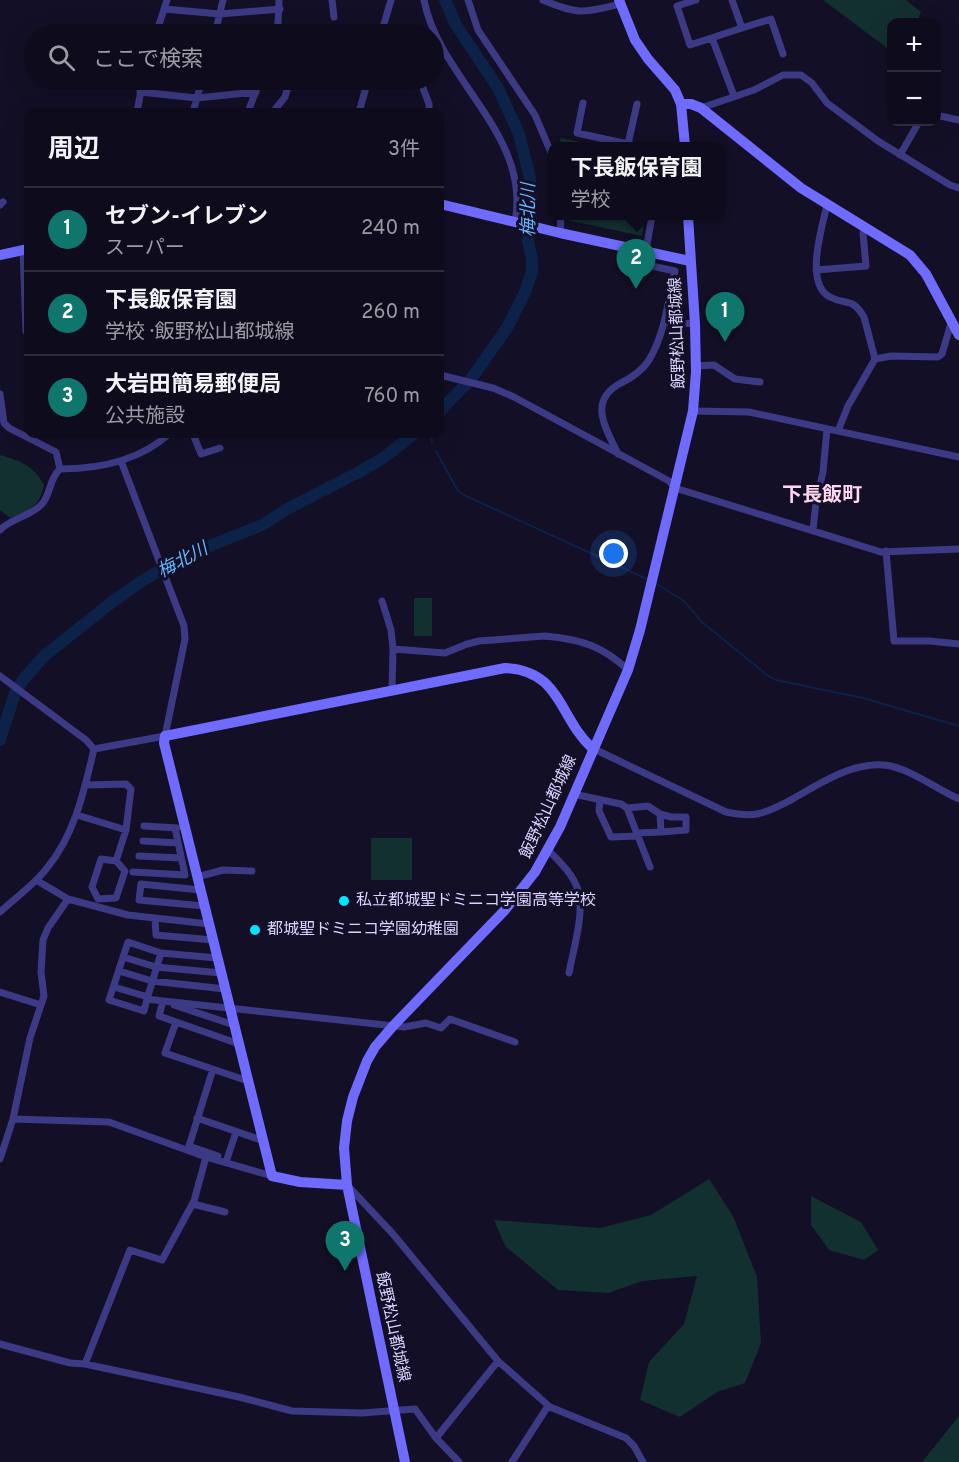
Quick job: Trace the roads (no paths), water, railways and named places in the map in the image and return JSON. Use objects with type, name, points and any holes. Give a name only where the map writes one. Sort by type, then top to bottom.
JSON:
[{"type":"street","points":[[159,24],[167,0]]},
{"type":"street","points":[[218,24],[223,0]]},
{"type":"street","points":[[278,24],[279,0]]},
{"type":"street","points":[[332,0],[334,17]]},
{"type":"street","points":[[384,24],[391,0]]},
{"type":"street","points":[[424,0],[431,24]]},
{"type":"street","points":[[468,0],[478,30],[535,115],[548,146]]},
{"type":"street","points":[[543,0],[572,11],[590,12],[619,2],[635,40],[675,90],[681,104],[681,142]]},
{"type":"street","points":[[696,0],[677,6],[690,45],[771,19],[783,54]]},
{"type":"street","points":[[732,0],[742,28]]},
{"type":"street","points":[[164,9],[220,14],[279,9]]},
{"type":"street","points":[[712,38],[734,96]]},
{"type":"street","points":[[444,51],[497,134],[510,162],[516,189],[516,222]]},
{"type":"street","points":[[701,108],[754,90],[783,75],[801,75],[812,83],[827,103],[878,141],[950,185],[959,188]]},
{"type":"street","points":[[194,108],[199,90]]},
{"type":"street","points":[[276,108],[285,97],[287,90]]},
{"type":"street","points":[[360,108],[365,90]]},
{"type":"street","points":[[424,90],[429,108]]},
{"type":"street","points":[[138,108],[140,92],[197,98],[256,92],[250,108]]},
{"type":"street","points":[[583,103],[577,133],[619,142]]},
{"type":"street","points":[[628,142],[637,104]]},
{"type":"street","points":[[681,104],[691,104],[701,108],[783,174],[827,205],[898,246],[918,263],[959,335]]},
{"type":"street","points":[[941,116],[959,120]]},
{"type":"street","points":[[900,155],[917,126]]},
{"type":"street","points":[[444,205],[690,261]]},
{"type":"street","points":[[827,205],[817,254],[816,270],[820,289],[837,300],[854,303],[861,311],[874,359],[848,405],[838,431]]},
{"type":"street","points":[[560,233],[561,220]]},
{"type":"street","points":[[618,454],[601,414],[602,405],[610,389],[634,377],[644,367],[657,346],[675,271],[647,264],[644,261],[651,220]]},
{"type":"street","name":"飯野松山都城線","points":[[405,1462],[346,1185],[344,1148],[353,1097],[375,1047],[505,910],[535,872],[573,794],[628,670],[652,582],[693,411],[696,366],[695,324],[688,220]]},
{"type":"street","points":[[816,270],[866,266],[863,233],[866,228]]},
{"type":"street","points":[[0,255],[24,249]]},
{"type":"street","points":[[664,322],[695,324]]},
{"type":"street","points":[[874,359],[891,356],[938,357],[942,354],[951,323]]},
{"type":"street","points":[[696,366],[714,365],[735,379],[760,382]]},
{"type":"street","points":[[444,375],[488,387],[514,397],[669,481],[675,488],[881,552],[959,549]]},
{"type":"street","points":[[0,394],[4,423],[24,436]]},
{"type":"street","points":[[693,411],[749,412],[959,457]]},
{"type":"street","points":[[813,530],[816,502],[823,472],[827,429]]},
{"type":"street","points":[[29,438],[56,452],[60,469]]},
{"type":"street","points":[[60,469],[89,468],[121,461],[147,450],[164,438]]},
{"type":"street","points":[[195,438],[201,454],[220,448]]},
{"type":"street","points":[[121,461],[186,633],[164,743],[180,828],[197,877],[272,1176]]},
{"type":"street","points":[[0,530],[6,524],[40,507],[46,500],[53,478],[60,469]]},
{"type":"street","points":[[886,551],[894,641],[959,644]]},
{"type":"street","points":[[382,601],[391,630],[392,691]]},
{"type":"street","points":[[393,649],[434,654],[445,653],[479,641],[545,636],[599,648],[612,655],[628,670]]},
{"type":"street","points":[[94,749],[497,669],[514,668],[535,674],[554,690],[574,728],[592,748],[726,812],[743,815],[768,812],[825,781],[868,765],[894,767],[959,799]]},
{"type":"street","points":[[1,677],[86,740],[94,749]]},
{"type":"street","points":[[0,912],[47,869],[58,853],[77,815],[94,749]]},
{"type":"street","points":[[85,786],[126,784],[131,789],[126,830],[116,861]]},
{"type":"street","points":[[573,794],[621,804],[627,808],[650,867]]},
{"type":"street","points":[[600,800],[599,812],[611,837],[686,831],[686,817],[660,814],[648,806],[627,808]]},
{"type":"street","points":[[660,814],[662,832]]},
{"type":"street","points":[[77,815],[126,830]]},
{"type":"street","points":[[144,826],[180,828]]},
{"type":"street","points":[[133,872],[185,875],[178,843],[180,828]]},
{"type":"street","points":[[143,841],[178,843]]},
{"type":"street","points":[[547,849],[566,869],[578,889],[579,914],[569,973]]},
{"type":"street","points":[[139,856],[181,858]]},
{"type":"street","points":[[101,859],[116,861],[125,872],[116,898],[98,899],[92,887],[101,859]]},
{"type":"street","points":[[197,877],[223,870],[252,871]]},
{"type":"street","points":[[36,880],[68,899],[128,915],[209,924]]},
{"type":"street","points":[[200,890],[141,884],[139,900],[204,906]]},
{"type":"street","points":[[0,1159],[13,1119],[30,1038],[41,1005],[44,989],[41,972],[43,940],[48,928],[68,899]]},
{"type":"street","points":[[155,918],[159,952],[144,1011],[109,1000],[128,942],[159,952],[217,958]]},
{"type":"street","points":[[156,936],[213,940]]},
{"type":"street","points":[[123,957],[156,967],[221,973]]},
{"type":"street","points":[[119,971],[152,981],[225,989]]},
{"type":"street","points":[[114,987],[234,1025]]},
{"type":"street","points":[[0,992],[41,1005]]},
{"type":"street","points":[[163,1002],[230,1007],[404,1027],[426,1023],[441,1028],[450,1019],[515,1042]]},
{"type":"street","points":[[163,1002],[159,1017],[239,1044]]},
{"type":"street","points":[[176,1022],[165,1053],[248,1081]]},
{"type":"street","points":[[213,1069],[189,1146],[261,1168]]},
{"type":"street","points":[[197,1118],[264,1141]]},
{"type":"street","points":[[13,1119],[109,1122],[206,1157],[272,1176],[300,1182],[346,1185],[393,1234],[498,1360],[548,1406],[626,1438],[634,1446],[643,1462]]},
{"type":"street","points":[[227,1159],[236,1132]]},
{"type":"street","points":[[86,1364],[130,1250],[162,1260],[193,1204],[206,1157]]},
{"type":"street","points":[[193,1204],[225,1212]]},
{"type":"street","points":[[0,1344],[70,1363],[86,1364],[239,1397],[292,1411],[343,1413],[415,1409],[436,1438],[459,1462]]},
{"type":"street","points":[[436,1438],[498,1360]]},
{"type":"street","points":[[512,1462],[548,1406]]},
{"type":"waterway","name":"梅北川","points":[[444,407],[471,379],[507,328],[532,272],[528,241],[531,218],[530,178],[519,134],[498,88],[456,25],[445,0]]},
{"type":"waterway","name":"梅北川","points":[[0,740],[16,690],[23,680],[44,656],[112,602],[142,581],[187,555],[262,525],[289,508],[361,471],[409,438]]},
{"type":"waterway","points":[[432,438],[432,442]]},
{"type":"waterway","points":[[436,451],[458,491],[466,496],[647,579]]},
{"type":"waterway","points":[[655,583],[684,601],[702,622],[776,680],[863,698],[959,726]]},
{"type":"place","name":"下長飯保育園","points":[[636,289]]},
{"type":"place","name":"セブン-イレブン","points":[[725,342]]},
{"type":"place","name":"私立都城聖ドミニコ学園高等学校","points":[[344,901]]},
{"type":"place","name":"都城聖ドミニコ学園幼稚園","points":[[255,930]]},
{"type":"place","name":"大岩田簡易郵便局","points":[[345,1271]]},
{"type":"district","name":"下長飯町","points":[[822,496]]}]
